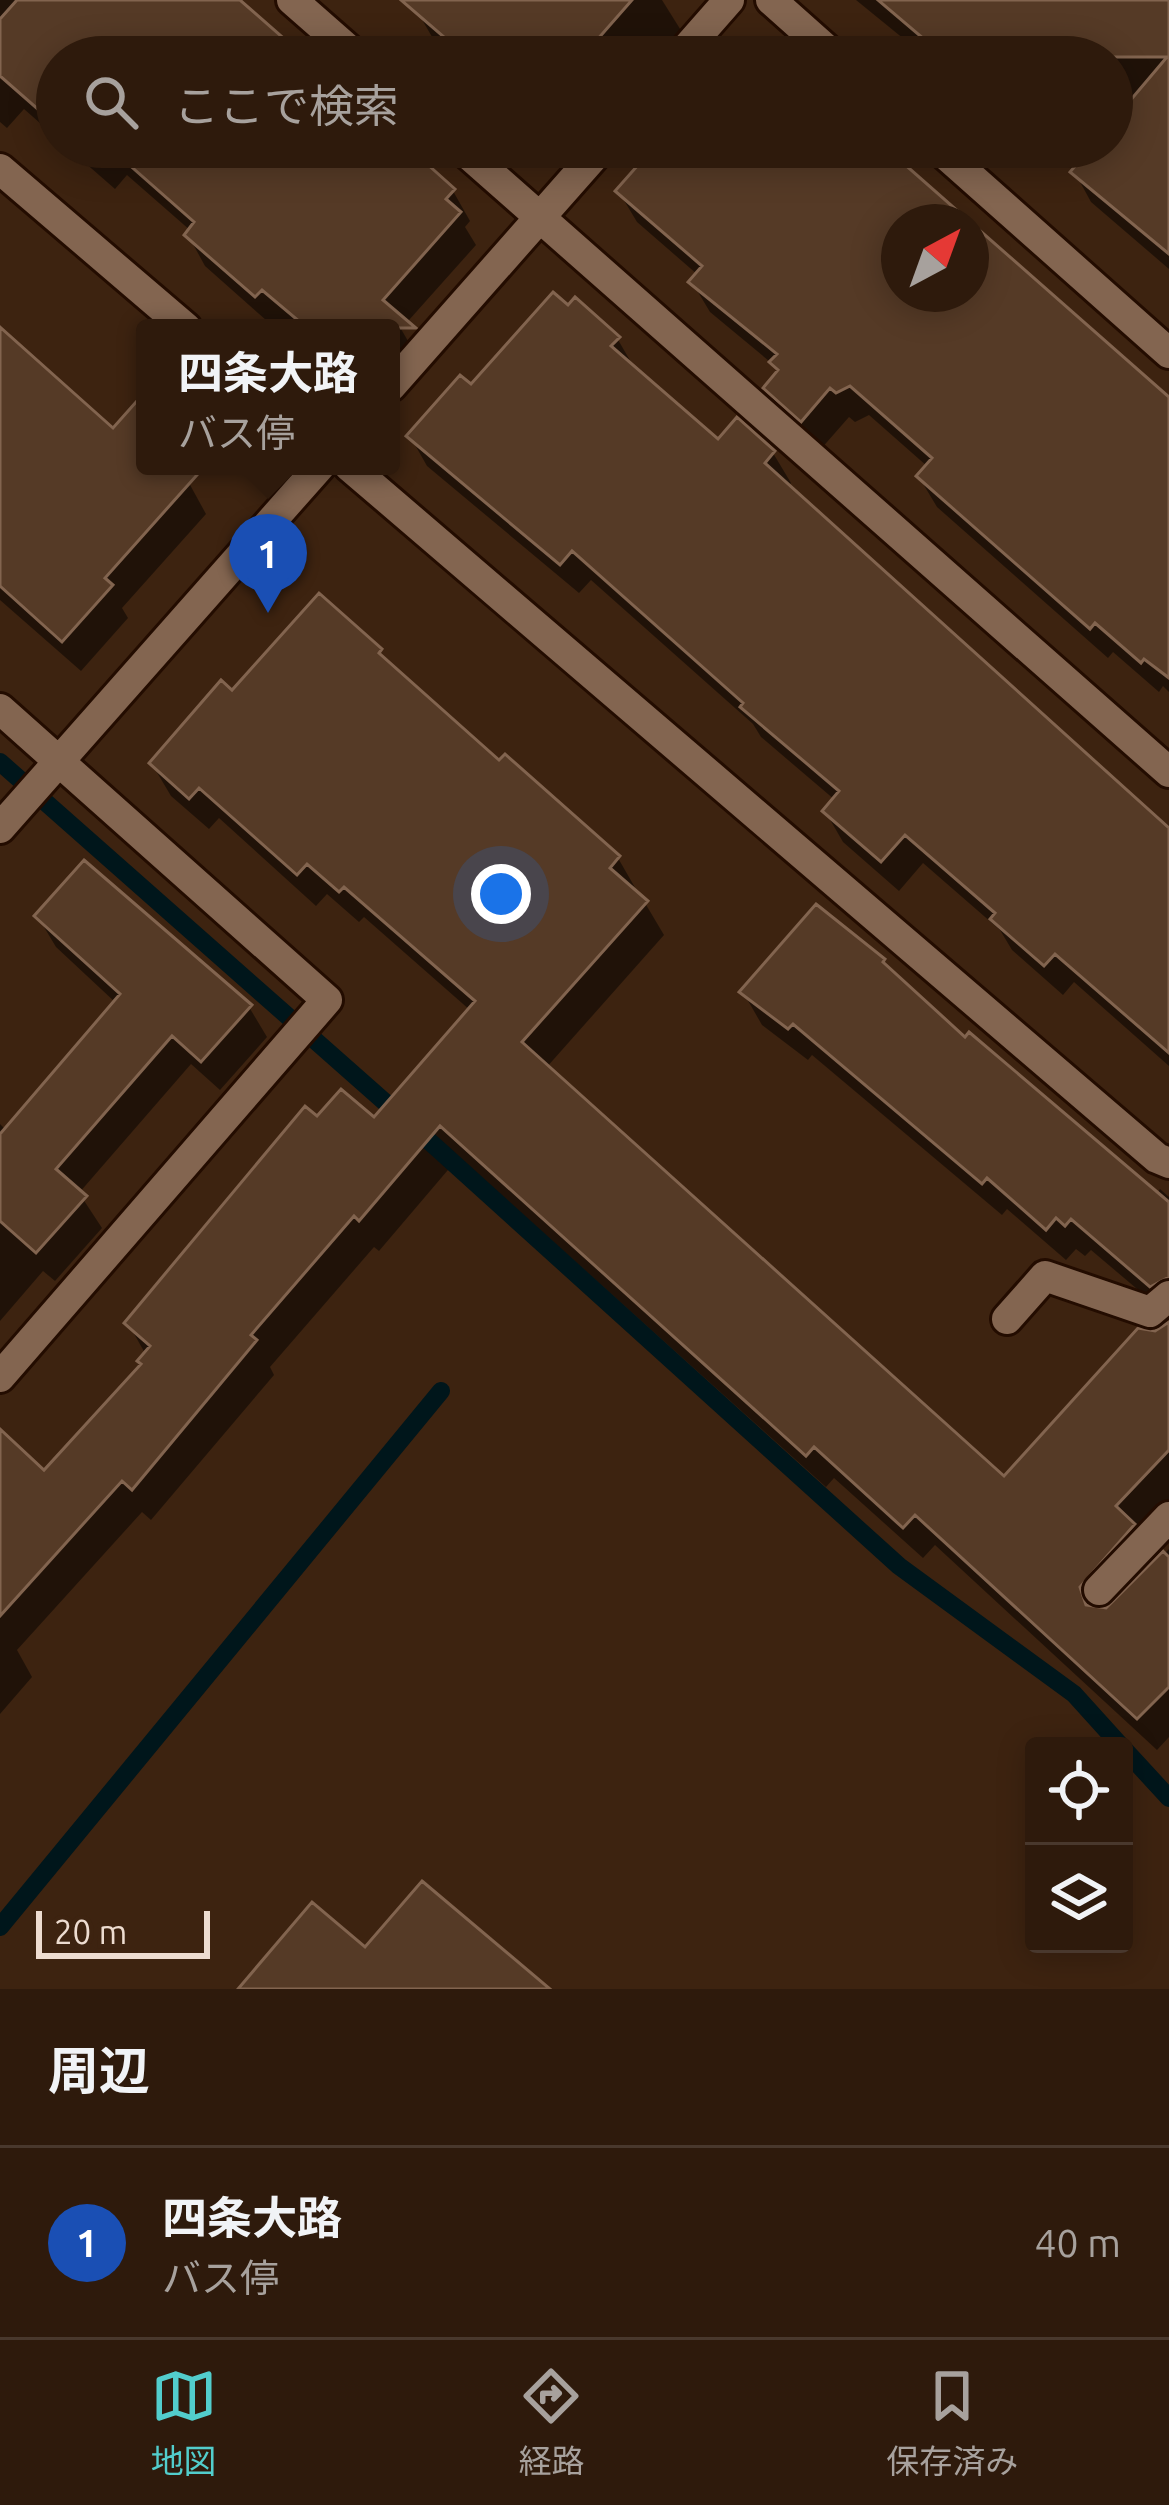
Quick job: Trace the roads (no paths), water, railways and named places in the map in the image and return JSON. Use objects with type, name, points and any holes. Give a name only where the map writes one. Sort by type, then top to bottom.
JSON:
[{"type":"street","points":[[292,0],[333,36]]},
{"type":"street","points":[[698,36],[729,0]]},
{"type":"street","points":[[771,0],[811,36]]},
{"type":"street","points":[[484,168],[1169,772]]},
{"type":"street","points":[[400,376],[584,168]]},
{"type":"street","points":[[961,168],[1169,353]]},
{"type":"street","points":[[0,169],[175,319]]},
{"type":"street","points":[[0,828],[312,475]]},
{"type":"street","points":[[360,475],[1157,1158],[1169,1163]]},
{"type":"street","points":[[0,709],[327,1000],[0,1377]]},
{"type":"street","points":[[1006,1319],[1045,1276],[1150,1312],[1169,1296]]},
{"type":"street","points":[[1099,1590],[1169,1516]]},
{"type":"waterway","points":[[0,762],[899,1566],[1074,1694],[1113,1737]]},
{"type":"waterway","points":[[0,1927],[441,1391]]},
{"type":"waterway","points":[[1133,1759],[1169,1798]]},
{"type":"place","name":"四条大路","points":[[268,613]]}]
